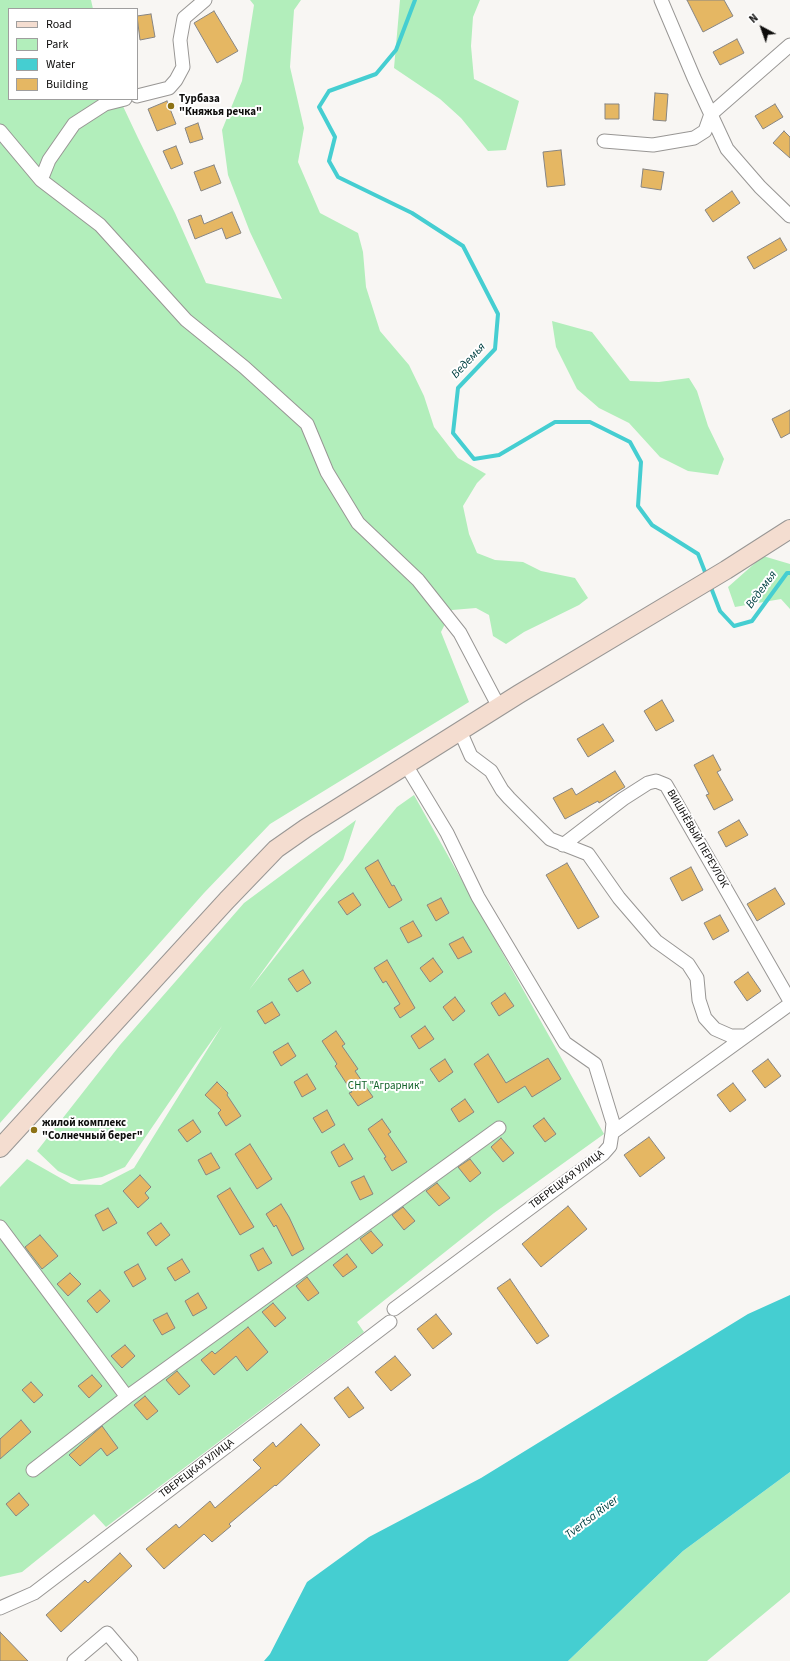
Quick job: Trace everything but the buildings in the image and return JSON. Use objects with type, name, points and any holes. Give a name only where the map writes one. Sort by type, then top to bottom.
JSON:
[{"type":"main road","points":[[0,1148],[216,911],[267,858],[296,835],[460,731],[726,570],[790,529]]},
{"type":"street","points":[[138,96],[169,88],[176,80],[183,67],[180,40],[184,18],[205,0]]},
{"type":"street","points":[[661,0],[694,78],[727,149],[760,187],[790,216]]},
{"type":"street","points":[[604,142],[653,144],[694,138],[705,131],[711,114],[790,45]]},
{"type":"street","points":[[41,180],[49,160],[74,124],[105,104],[121,100]]},
{"type":"street","points":[[0,131],[41,180],[100,225],[186,320],[244,367],[307,424],[327,472],[358,523],[418,580],[460,633],[499,707]]},
{"type":"street","points":[[460,731],[471,756],[491,771],[502,790],[509,798],[550,839],[588,854],[619,898],[656,941],[688,964],[697,978],[699,1000],[705,1018],[715,1029],[731,1036],[746,1036]]},
{"type":"street","points":[[406,765],[447,833],[478,896],[565,1043],[595,1064],[613,1123],[612,1133]]},
{"type":"street","name":"ВИШНЁВЫЙ ПЕРЕУЛОК","points":[[563,845],[624,799],[648,783],[656,781],[666,785],[790,1003]]},
{"type":"street","points":[[612,1133],[790,1003]]},
{"type":"street","points":[[33,1470],[127,1397],[499,1128]]},
{"type":"street","name":"ТВЕРЕЦКАЯ УЛИЦА","points":[[394,1309],[603,1154],[610,1146],[612,1133]]},
{"type":"street","points":[[0,1227],[127,1397]]},
{"type":"street","name":"ТВЕРЕЦКАЯ УЛИЦА","points":[[0,1608],[34,1593],[390,1322]]},
{"type":"street","points":[[74,1661],[107,1633],[131,1661]]},
{"type":"green space","points":[[0,0],[91,0],[93,8],[8,8],[8,100],[122,100],[121,102],[175,213],[206,283],[282,299],[250,232],[228,175],[222,130],[242,81],[254,5],[250,0],[301,0],[294,10],[290,67],[304,128],[298,162],[320,213],[358,233],[363,252],[366,287],[380,331],[409,365],[424,396],[434,427],[458,458],[486,474],[477,483],[463,506],[469,534],[477,553],[495,560],[523,562],[541,571],[575,578],[588,598],[579,605],[524,632],[506,644],[493,636],[489,615],[476,608],[452,610],[441,632],[469,702],[270,824],[204,893],[0,1123]]},
{"type":"green space","points":[[400,0],[480,0],[473,17],[471,46],[474,79],[519,101],[506,150],[488,151],[461,118],[440,99],[394,68]]},
{"type":"green space","points":[[552,321],[592,332],[630,381],[659,382],[689,378],[697,391],[708,426],[724,459],[718,475],[688,471],[660,457],[629,423],[599,408],[577,389],[556,347]]},
{"type":"green space","points":[[763,556],[790,564],[790,609],[781,599],[735,607],[728,587]]},
{"type":"green space","name":"СНТ \"Аграрник\"","points":[[414,795],[604,1134],[494,1213],[357,1322],[364,1332],[106,1527],[94,1514],[22,1572],[0,1577],[0,1187],[27,1159],[71,1184],[101,1185],[134,1168],[222,1026],[125,1167],[102,1177],[79,1181],[58,1171],[37,1151],[120,1045],[244,903],[356,820],[343,860],[249,990],[316,905],[397,807]]},
{"type":"green space","points":[[790,1472],[790,1592],[707,1661],[568,1661],[683,1551]]},
{"type":"water","name":"Tvertsa River","points":[[790,1295],[790,1472],[683,1551],[568,1661],[264,1661],[270,1654],[307,1582],[369,1537],[481,1478],[748,1314]]},
{"type":"waterway","name":"Ведемья","points":[[415,0],[396,50],[376,74],[329,91],[319,107],[335,137],[329,161],[338,177],[412,213],[463,246],[498,314],[495,349],[458,388],[453,433],[474,459],[499,455],[555,422],[590,422],[630,442],[641,462],[638,506],[652,525],[698,554],[707,577]]},
{"type":"waterway","name":"Ведемья","points":[[710,585],[720,611],[734,626],[752,621],[787,573],[790,573]]},
{"type":"place","name":"Турбаза \"Княжья речка\"","points":[[171,106]]},
{"type":"place","name":"жилой комплекс \"Солнечный берег\"","points":[[34,1130]]}]
